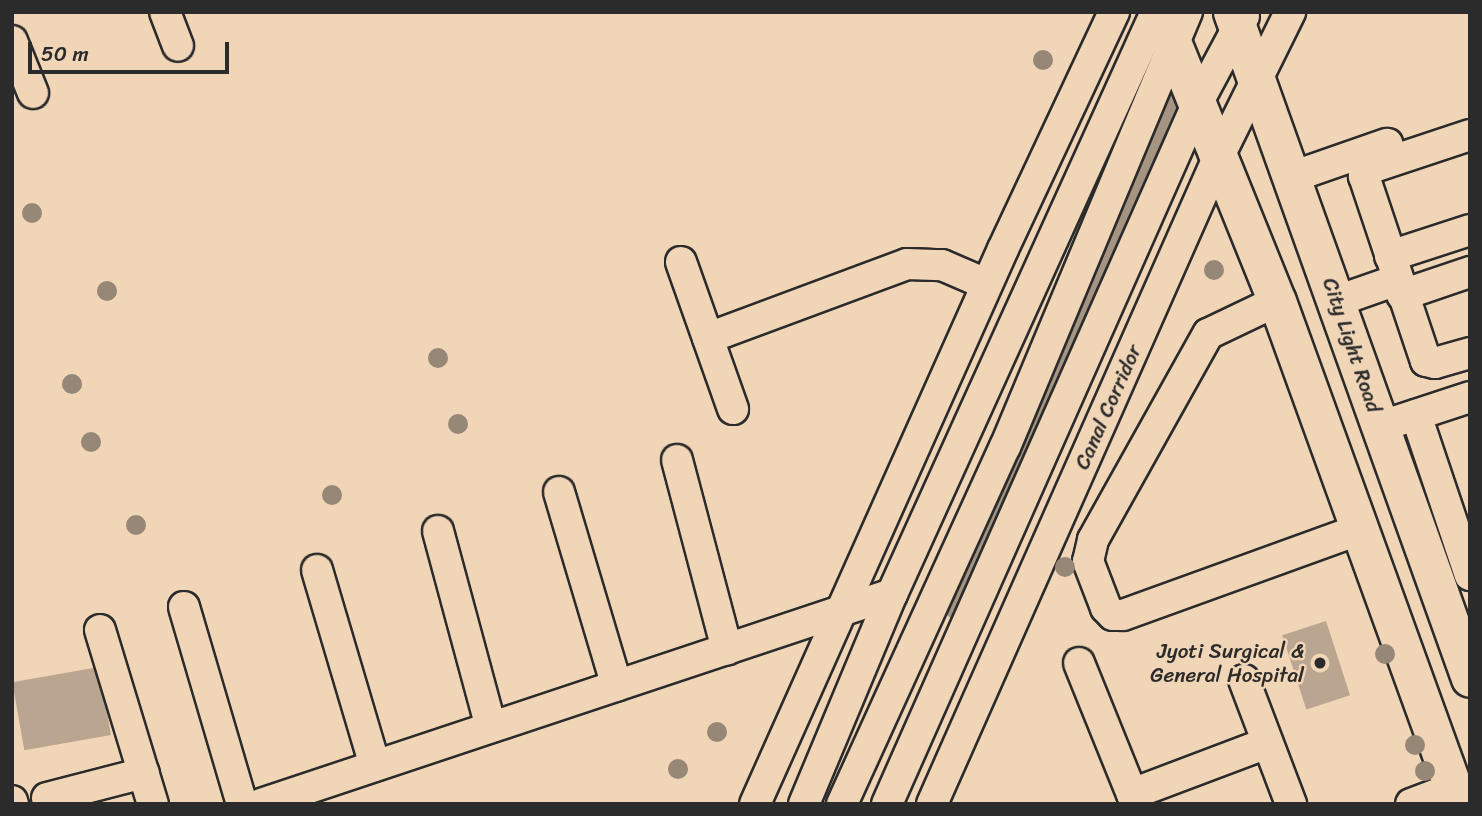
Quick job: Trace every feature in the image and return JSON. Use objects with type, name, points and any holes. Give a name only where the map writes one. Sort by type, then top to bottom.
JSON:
[{"type":"main road","name":"City Light Road","points":[[1239,18],[1257,80],[1467,660]]},
{"type":"main road","points":[[1169,20],[1219,158],[1277,301],[1456,796]]},
{"type":"street","points":[[165,12],[178,46]]},
{"type":"street","points":[[755,804],[986,284],[1114,12]]},
{"type":"street","name":"Canal Corridor","points":[[932,804],[1219,158],[1290,12]]},
{"type":"street","points":[[887,804],[1199,100],[1239,18]]},
{"type":"street","points":[[804,804],[892,594],[1169,20]]},
{"type":"street","points":[[842,804],[1005,447],[1169,20]]},
{"type":"street","points":[[12,41],[33,93]]},
{"type":"street","points":[[1292,177],[1470,115]]},
{"type":"street","points":[[1470,135],[1365,171],[1365,183],[1426,362],[1470,353]]},
{"type":"street","points":[[1337,300],[1396,277],[1470,230]]},
{"type":"street","points":[[681,262],[733,409]]},
{"type":"street","points":[[708,338],[907,264],[942,265],[986,284]]},
{"type":"street","points":[[1396,277],[1470,272]]},
{"type":"street","points":[[1277,301],[1208,334],[1093,540],[1088,561],[1106,608],[1113,615],[1123,615],[1358,530]]},
{"type":"street","points":[[1381,426],[1470,397]]},
{"type":"street","points":[[1416,415],[1470,575]]},
{"type":"street","points":[[677,460],[727,649]]},
{"type":"street","points":[[559,492],[617,686]]},
{"type":"street","points":[[438,531],[491,727]]},
{"type":"street","points":[[317,570],[375,766]]},
{"type":"street","points":[[261,804],[892,594]]},
{"type":"street","points":[[184,607],[242,804]]},
{"type":"street","points":[[100,630],[153,804]]},
{"type":"street","points":[[1079,663],[1134,799],[1267,743]]},
{"type":"street","points":[[1244,681],[1290,804]]},
{"type":"street","points":[[47,798],[144,773]]},
{"type":"street","points":[[1412,804],[1456,796]]},
{"type":"building","points":[[1326,621],[1350,695],[1306,709],[1282,635]]},
{"type":"building","points":[[99,667],[111,735],[24,750],[12,682]]},
{"type":"waterway","points":[[959,607],[1179,77]]},
{"type":"place","name":"Jyoti Surgical & General Hospital","points":[[1320,663]]}]
